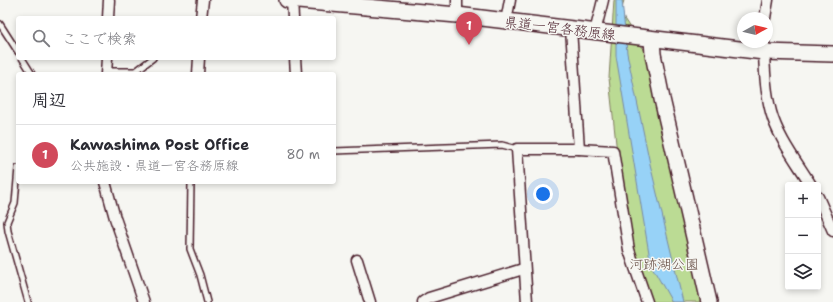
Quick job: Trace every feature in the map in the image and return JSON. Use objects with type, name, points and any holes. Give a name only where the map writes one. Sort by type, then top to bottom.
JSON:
[{"type":"main road","name":"県道一宮各務原線","points":[[287,0],[457,15],[652,39],[737,45]]},
{"type":"main road","points":[[652,39],[653,54],[662,100],[709,302]]},
{"type":"main road","name":"県道一宮各務原線","points":[[773,48],[833,54]]},
{"type":"street","points":[[108,16],[109,0]]},
{"type":"street","points":[[201,16],[203,0]]},
{"type":"street","points":[[292,0],[293,16]]},
{"type":"street","points":[[457,0],[457,15]]},
{"type":"street","points":[[506,21],[510,0]]},
{"type":"street","points":[[595,32],[603,0]]},
{"type":"street","points":[[766,12],[768,0]]},
{"type":"street","points":[[570,29],[579,149]]},
{"type":"street","points":[[764,48],[771,112],[780,134],[809,182]]},
{"type":"street","points":[[106,72],[107,60]]},
{"type":"street","points":[[198,72],[199,60]]},
{"type":"street","points":[[295,60],[296,72]]},
{"type":"street","points":[[527,302],[523,269],[517,149],[614,150],[629,250],[646,302]]},
{"type":"street","points":[[106,184],[115,218],[144,302]]},
{"type":"street","points":[[821,203],[833,229]]},
{"type":"street","points":[[356,260],[370,302]]},
{"type":"street","points":[[422,302],[429,298],[523,269]]},
{"type":"lane","points":[[0,24],[16,49]]},
{"type":"lane","points":[[23,60],[31,72]]},
{"type":"lane","points":[[121,72],[136,71],[150,60]]},
{"type":"lane","points":[[336,151],[502,145],[517,149]]},
{"type":"lane","points":[[17,184],[15,203],[7,222],[14,258],[28,302]]},
{"type":"lane","points":[[191,184],[190,249],[200,275],[207,302]]},
{"type":"green space","name":"河跡湖公園","points":[[614,0],[624,0],[621,14],[645,51],[701,302],[642,302],[622,200],[609,78]]},
{"type":"water","points":[[616,0],[622,0],[627,53],[650,164],[683,302],[672,302],[651,265],[616,56]]},
{"type":"place","name":"Kawashima Post Office","points":[[469,45]]}]
